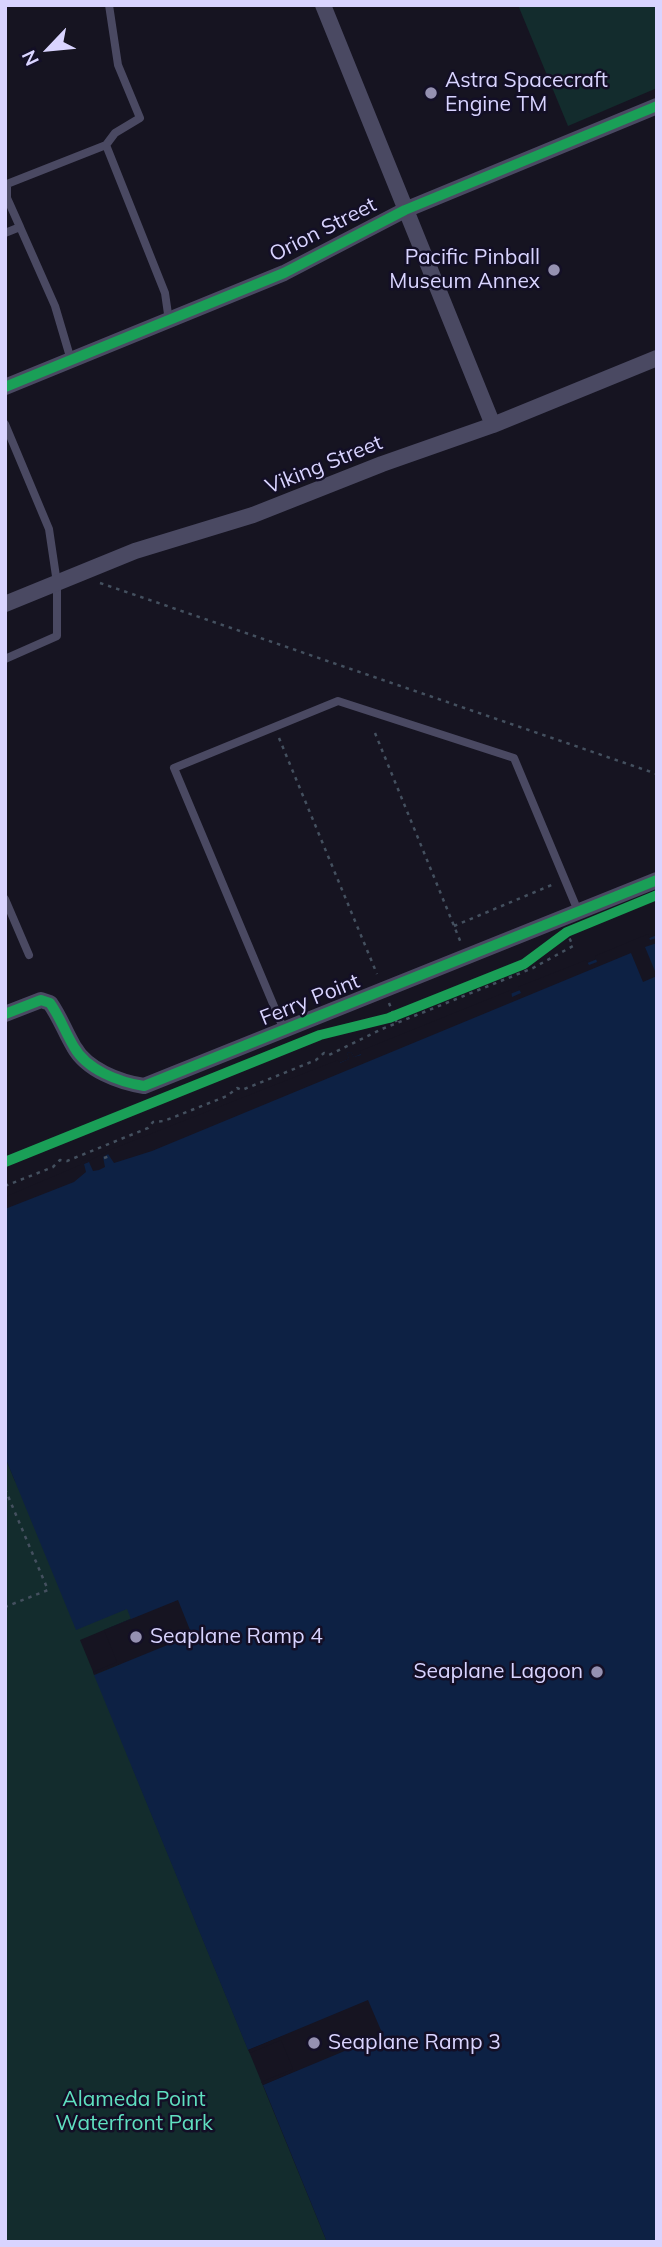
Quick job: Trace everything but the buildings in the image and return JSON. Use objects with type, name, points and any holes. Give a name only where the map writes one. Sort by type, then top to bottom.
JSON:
[{"type":"street","points":[[323,5],[493,425]]},
{"type":"street","name":"Orion Street","points":[[5,387],[72,362],[284,272],[405,210],[657,106]]},
{"type":"street","name":"Viking Street","points":[[5,604],[135,551],[253,515],[382,464],[493,425],[657,358]]},
{"type":"street","name":"Ferry Point","points":[[5,1014],[41,1000],[50,1003],[75,1049],[89,1063],[106,1075],[144,1087],[578,919],[657,880]]},
{"type":"lane","points":[[72,362],[55,306],[7,198],[7,184],[106,145],[115,133],[140,118],[118,65],[109,5]]},
{"type":"lane","points":[[106,145],[165,293],[169,321]]},
{"type":"lane","points":[[5,233],[20,227]]},
{"type":"lane","points":[[5,424],[49,530],[57,583],[57,636],[5,659]]},
{"type":"lane","points":[[284,1031],[174,768],[338,701],[514,758],[565,880],[578,919]]},
{"type":"lane","points":[[5,899],[29,955]]},
{"type":"path","points":[[77,575],[657,774]]},
{"type":"path","points":[[275,727],[378,977]]},
{"type":"path","points":[[375,733],[461,943]]},
{"type":"path","points":[[454,926],[565,880]]},
{"type":"path","points":[[5,1186],[53,1167],[60,1160],[67,1161],[148,1128],[153,1122],[164,1121],[227,1096],[237,1088],[242,1090],[316,1060],[324,1053],[329,1055],[396,1020],[524,964],[567,932],[578,919]]},
{"type":"path","points":[[387,999],[396,1020]]},
{"type":"path","points":[[357,1026],[396,1020]]},
{"type":"path","points":[[104,1158],[110,1156]]},
{"type":"path","points":[[5,1489],[48,1590],[5,1608]]},
{"type":"green space","points":[[518,5],[657,5],[657,88],[568,126]]},
{"type":"green space","name":"Alameda Point Waterfront Park","points":[[5,1457],[15,1481],[142,1614],[80,1640],[94,1674],[160,1648],[132,1766],[327,2242],[5,2242]]},
{"type":"water","points":[[657,935],[657,2242],[327,2242],[263,2085],[297,2070],[283,2036],[248,2050],[94,1675],[121,1664],[107,1629],[131,1619],[127,1609],[76,1630],[5,1457],[5,1201],[83,1164],[349,1059],[347,1053],[351,1052],[354,1057]]},
{"type":"pier","points":[[648,934],[650,940],[657,938],[657,943],[645,947],[657,976],[643,982],[631,953],[152,1151],[114,1163],[108,1154],[103,1157],[105,1167],[93,1171],[89,1162],[84,1164],[86,1172],[74,1182],[5,1209],[5,1197],[80,1165],[82,1161],[91,1160],[107,1151],[338,1060],[340,1063],[349,1059],[347,1053],[351,1052],[354,1057],[361,1055],[360,1051],[511,990],[512,997],[521,993],[518,987],[586,960],[589,965],[597,962],[595,956]]},
{"type":"pier","name":"Seaplane Ramp 4","points":[[178,1600],[192,1635],[94,1675],[93,1672],[117,1662],[104,1630]]},
{"type":"pier","name":"Seaplane Ramp 3","points":[[368,2000],[383,2035],[263,2085],[261,2082],[293,2069],[281,2040],[250,2053],[248,2050]]},
{"type":"cycle path","points":[[5,387],[284,273],[405,210],[657,106]]},
{"type":"cycle path","points":[[5,1014],[41,1000],[50,1003],[74,1047],[87,1062],[114,1078],[144,1086],[657,880]]},
{"type":"cycle path","points":[[5,1162],[320,1035],[389,1018],[524,964],[567,932],[657,895]]},
{"type":"place","name":"Astra Spacecraft Engine TM","points":[[431,93]]},
{"type":"place","name":"Pacific Pinball Museum Annex","points":[[554,270]]},
{"type":"place","name":"Seaplane Ramp 4","points":[[136,1637]]},
{"type":"place","name":"Seaplane Lagoon","points":[[597,1672]]},
{"type":"place","name":"Seaplane Ramp 3","points":[[314,2043]]}]
